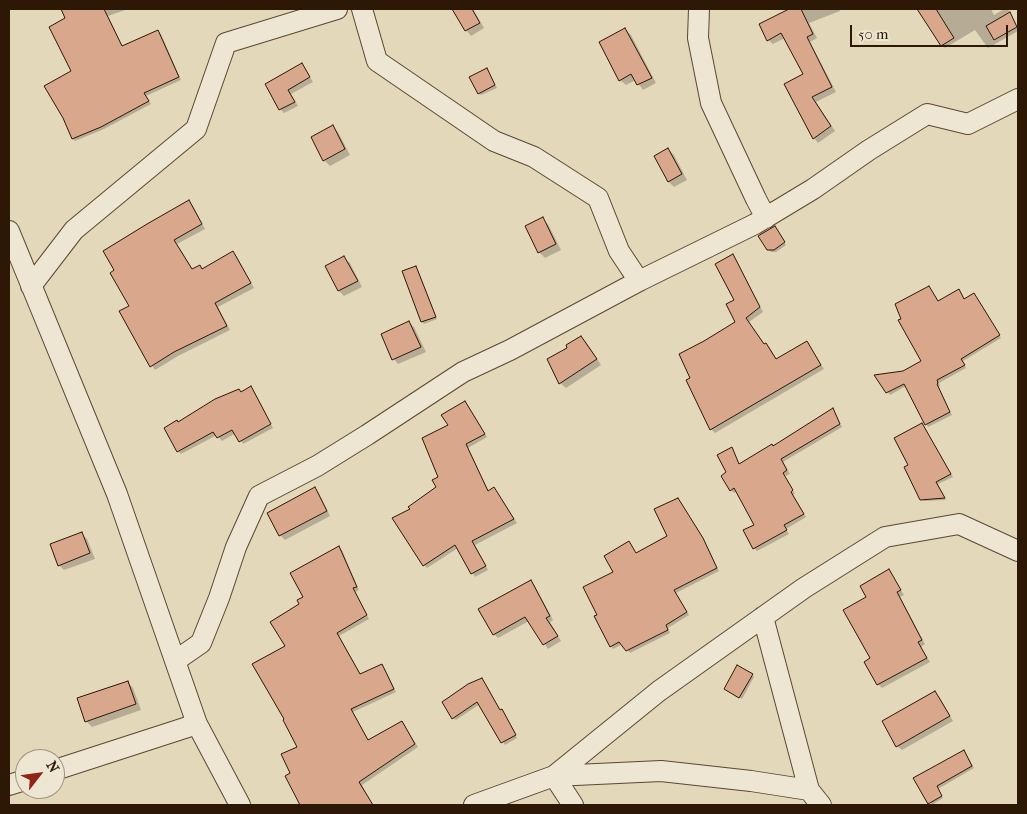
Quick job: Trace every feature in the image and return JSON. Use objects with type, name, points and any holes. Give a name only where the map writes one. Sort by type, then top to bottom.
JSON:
[{"type":"street","points":[[31,286],[74,230],[196,129],[226,43],[338,9]]},
{"type":"street","points":[[362,9],[377,61],[494,141],[534,157],[598,198],[619,251],[639,281]]},
{"type":"street","points":[[699,9],[698,38],[711,103],[766,218]]},
{"type":"street","points":[[175,661],[201,643],[236,547],[259,496],[317,466],[367,436],[463,372],[510,350],[639,281],[766,218],[927,114],[968,124],[1018,99]]},
{"type":"street","points":[[9,231],[116,494],[197,724],[240,805]]},
{"type":"street","points":[[554,776],[659,691],[804,588],[885,537],[959,524],[1018,551]]},
{"type":"street","points":[[763,617],[815,798]]},
{"type":"street","points":[[65,767],[197,724]]},
{"type":"street","points":[[474,805],[554,776],[661,771],[751,781],[815,798]]},
{"type":"street","points":[[554,776],[573,805]]},
{"type":"building","points":[[61,9],[104,9],[122,46],[158,30],[179,77],[144,93],[149,101],[101,127],[72,139],[63,118],[44,86],[71,71],[49,27],[65,18]]},
{"type":"building","points":[[452,9],[472,9],[480,23],[465,31]]},
{"type":"building","points":[[789,9],[801,9],[813,34],[807,37],[832,87],[812,97],[831,126],[813,139],[784,84],[803,74],[781,33],[767,41],[759,24]]},
{"type":"building","points":[[917,9],[936,9],[954,38],[941,46]]},
{"type":"building","points":[[1010,12],[1017,27],[994,40],[986,26]]},
{"type":"building","points":[[625,28],[652,78],[637,85],[631,74],[619,81],[599,42]]},
{"type":"building","points":[[302,63],[310,77],[288,90],[295,102],[279,110],[265,84]]},
{"type":"building","points":[[487,68],[495,85],[478,94],[469,77]]},
{"type":"building","points":[[333,125],[345,149],[323,161],[311,137]]},
{"type":"building","points":[[668,148],[682,174],[668,182],[654,156]]},
{"type":"building","points":[[189,200],[202,224],[174,240],[192,269],[200,265],[202,269],[233,251],[251,283],[215,303],[227,326],[174,352],[150,367],[119,311],[129,306],[110,273],[114,270],[103,251]]},
{"type":"building","points":[[543,217],[556,244],[538,253],[525,226]]},
{"type":"building","points":[[775,226],[785,242],[774,250],[767,250],[758,236]]},
{"type":"building","points":[[733,254],[760,307],[746,318],[764,344],[766,343],[776,359],[807,341],[821,365],[710,430],[686,380],[690,378],[679,354],[735,322],[726,304],[734,300],[715,264]]},
{"type":"building","points":[[344,256],[358,281],[338,291],[325,266]]},
{"type":"building","points":[[416,266],[436,317],[421,322],[402,271]]},
{"type":"building","points":[[929,286],[938,301],[959,289],[964,299],[974,293],[1000,335],[961,359],[965,365],[937,380],[937,384],[950,412],[925,425],[904,384],[886,393],[874,375],[903,371],[921,361],[898,320],[901,319],[895,304]]},
{"type":"building","points":[[409,321],[421,347],[392,360],[381,334]]},
{"type":"building","points":[[581,336],[597,359],[559,384],[547,359],[567,348],[566,345]]},
{"type":"building","points":[[251,386],[271,424],[239,442],[232,430],[217,438],[213,432],[177,452],[164,428],[177,420],[178,422],[215,399],[239,389],[241,392]]},
{"type":"building","points":[[465,401],[485,434],[466,444],[488,491],[494,487],[514,519],[472,541],[486,566],[471,574],[455,545],[423,566],[392,518],[410,509],[408,507],[436,487],[432,480],[438,477],[422,438],[448,425],[441,415]]},
{"type":"building","points":[[833,408],[840,424],[781,459],[787,470],[783,473],[793,490],[791,492],[804,514],[784,525],[787,530],[753,549],[743,530],[754,525],[734,488],[730,491],[721,476],[726,472],[717,455],[732,447],[739,464],[772,444],[773,446]]},
{"type":"building","points":[[922,423],[951,474],[936,482],[945,498],[920,500],[904,467],[908,465],[894,438]]},
{"type":"building","points":[[315,487],[327,511],[279,536],[267,513]]},
{"type":"building","points":[[678,498],[703,538],[717,568],[674,590],[687,612],[666,625],[668,630],[626,651],[619,642],[610,647],[594,616],[597,615],[583,587],[613,572],[604,556],[629,541],[636,553],[667,536],[654,509]]},
{"type":"building","points":[[82,532],[90,553],[58,566],[50,544]]},
{"type":"building","points":[[339,546],[357,587],[353,588],[367,615],[337,633],[360,674],[382,664],[394,689],[351,709],[368,740],[402,721],[415,744],[359,782],[373,805],[300,805],[285,776],[290,773],[281,754],[297,747],[284,719],[252,664],[285,646],[270,622],[299,604],[297,600],[303,597],[290,573]]},
{"type":"building","points":[[889,569],[901,590],[897,592],[922,640],[918,642],[927,658],[877,685],[864,662],[870,658],[843,610],[866,597],[860,586]]},
{"type":"building","points":[[531,580],[550,616],[546,618],[558,636],[543,645],[525,617],[493,635],[478,609]]},
{"type":"building","points":[[737,665],[753,674],[739,698],[724,689]]},
{"type":"building","points":[[482,678],[516,735],[501,743],[477,702],[452,719],[442,702],[468,684]]},
{"type":"building","points":[[128,681],[136,704],[85,722],[77,698]]},
{"type":"building","points":[[935,691],[950,716],[896,747],[882,721]]},
{"type":"building","points":[[964,750],[972,766],[937,786],[942,796],[928,804],[913,778]]}]
